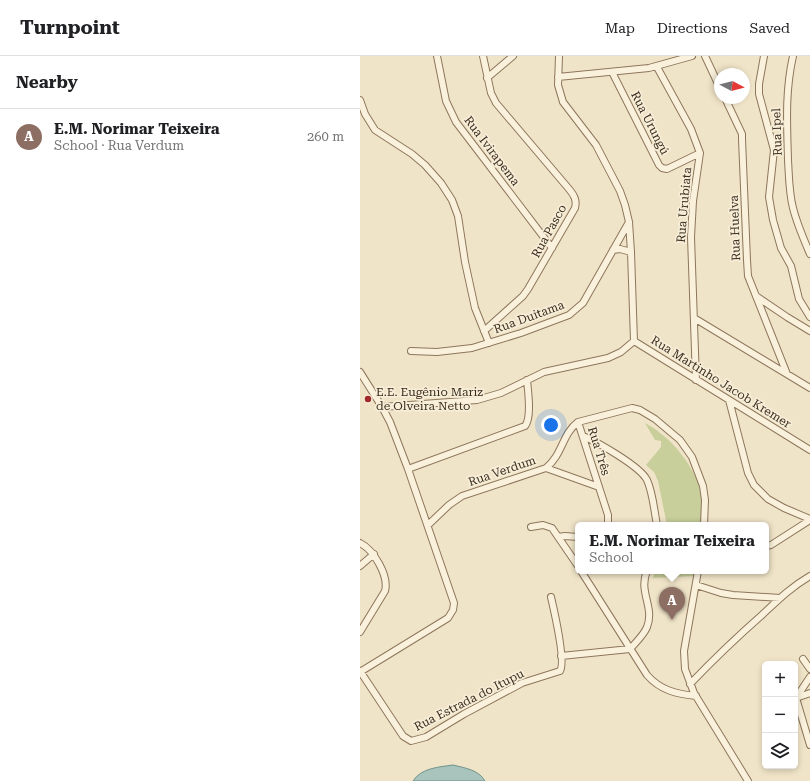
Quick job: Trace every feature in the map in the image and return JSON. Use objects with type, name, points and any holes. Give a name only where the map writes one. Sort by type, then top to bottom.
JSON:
[{"type":"street","name":"Rua Ivirapema","points":[[437,56],[446,101],[456,122],[552,248]]},
{"type":"street","points":[[483,56],[488,78],[513,56]]},
{"type":"street","name":"Rua Martinho Jacob Kremer","points":[[559,56],[558,85],[563,102],[590,136],[605,160],[620,192],[629,222],[634,341],[810,450]]},
{"type":"street","points":[[558,77],[657,66],[692,56]]},
{"type":"street","points":[[705,56],[714,75]]},
{"type":"street","points":[[764,56],[759,84],[759,94],[774,150],[769,197],[773,220],[781,248],[791,266],[799,299],[810,317]]},
{"type":"street","name":"Rua Ipel","points":[[794,56],[788,78],[787,113],[790,188],[793,208],[810,254]]},
{"type":"street","name":"Rua Urubiata","points":[[657,66],[691,129],[700,153],[691,224],[696,380]]},
{"type":"street","name":"Rua Urungú","points":[[612,72],[662,168],[667,168],[700,153]]},
{"type":"street","name":"Rua Pasco","points":[[484,331],[526,292],[536,278],[575,208],[576,200],[545,159],[496,102],[491,93],[488,78]]},
{"type":"street","points":[[360,100],[365,114],[375,130],[412,154],[425,165],[441,183],[452,200],[458,216],[465,262],[475,308],[489,343]]},
{"type":"street","name":"Rua Huelva","points":[[728,104],[742,134],[747,268],[755,295],[787,374]]},
{"type":"street","name":"Rua Duitama","points":[[411,351],[452,351],[489,343],[562,318],[576,310],[583,303],[629,222]]},
{"type":"street","points":[[613,250],[631,252]]},
{"type":"street","points":[[755,295],[810,331]]},
{"type":"street","points":[[694,318],[810,388]]},
{"type":"street","points":[[382,407],[477,400],[501,393],[544,372],[608,358],[621,352],[634,341]]},
{"type":"street","points":[[360,372],[390,422],[428,525],[453,596],[454,603],[453,610],[448,618],[360,671]]},
{"type":"street","points":[[408,469],[525,426],[529,417],[527,380]]},
{"type":"street","points":[[729,400],[748,473],[754,485],[768,499],[810,520]]},
{"type":"street","points":[[578,422],[632,408],[640,410],[655,419],[680,440],[692,457],[703,486],[705,500],[704,522]]},
{"type":"street","name":"Rua Três","points":[[578,422],[608,515],[608,522]]},
{"type":"street","name":"Rua Verdum","points":[[428,525],[449,505],[462,496],[546,468],[556,458],[571,427],[578,422]]},
{"type":"street","points":[[583,436],[601,444],[631,465],[646,478],[656,522]]},
{"type":"street","points":[[546,468],[599,487]]},
{"type":"street","points":[[769,545],[810,520]]},
{"type":"street","points":[[531,527],[543,525],[550,526],[575,562]]},
{"type":"street","points":[[558,537],[575,537]]},
{"type":"street","points":[[360,543],[365,545],[374,554],[386,580],[385,591],[360,632]]},
{"type":"street","points":[[360,566],[374,554]]},
{"type":"street","points":[[583,574],[646,675],[656,684],[672,692],[696,696]]},
{"type":"street","points":[[551,597],[562,656],[630,649],[643,635],[649,621],[649,610],[643,583],[646,574]]},
{"type":"street","points":[[698,574],[684,651],[685,669],[696,696],[748,781]]},
{"type":"street","points":[[690,684],[726,647],[794,585],[810,576]]},
{"type":"street","points":[[696,585],[721,593],[733,595],[780,598]]},
{"type":"street","name":"Rua Estrada do Itupu","points":[[360,671],[403,736],[411,741],[426,737],[464,714],[522,683],[560,671],[562,667],[562,656]]},
{"type":"street","points":[[803,659],[810,669]]},
{"type":"street","points":[[797,697],[810,677]]},
{"type":"street","points":[[798,697],[810,693]]},
{"type":"street","points":[[798,705],[810,745]]},
{"type":"green space","points":[[645,423],[667,438],[685,459],[692,471],[698,483],[702,497],[704,510],[702,522],[666,522],[658,481],[654,472],[646,465],[661,447],[661,441],[655,440]]},
{"type":"green space","points":[[654,574],[696,574],[696,576],[653,578]]},
{"type":"water","points":[[453,765],[467,768],[479,774],[485,781],[413,781],[425,771]]},
{"type":"place","name":"E.E. Eugênio Mariz de Olveira Netto","points":[[368,399]]},
{"type":"place","name":"E.M. Norimar Teixeira","points":[[672,620]]}]
